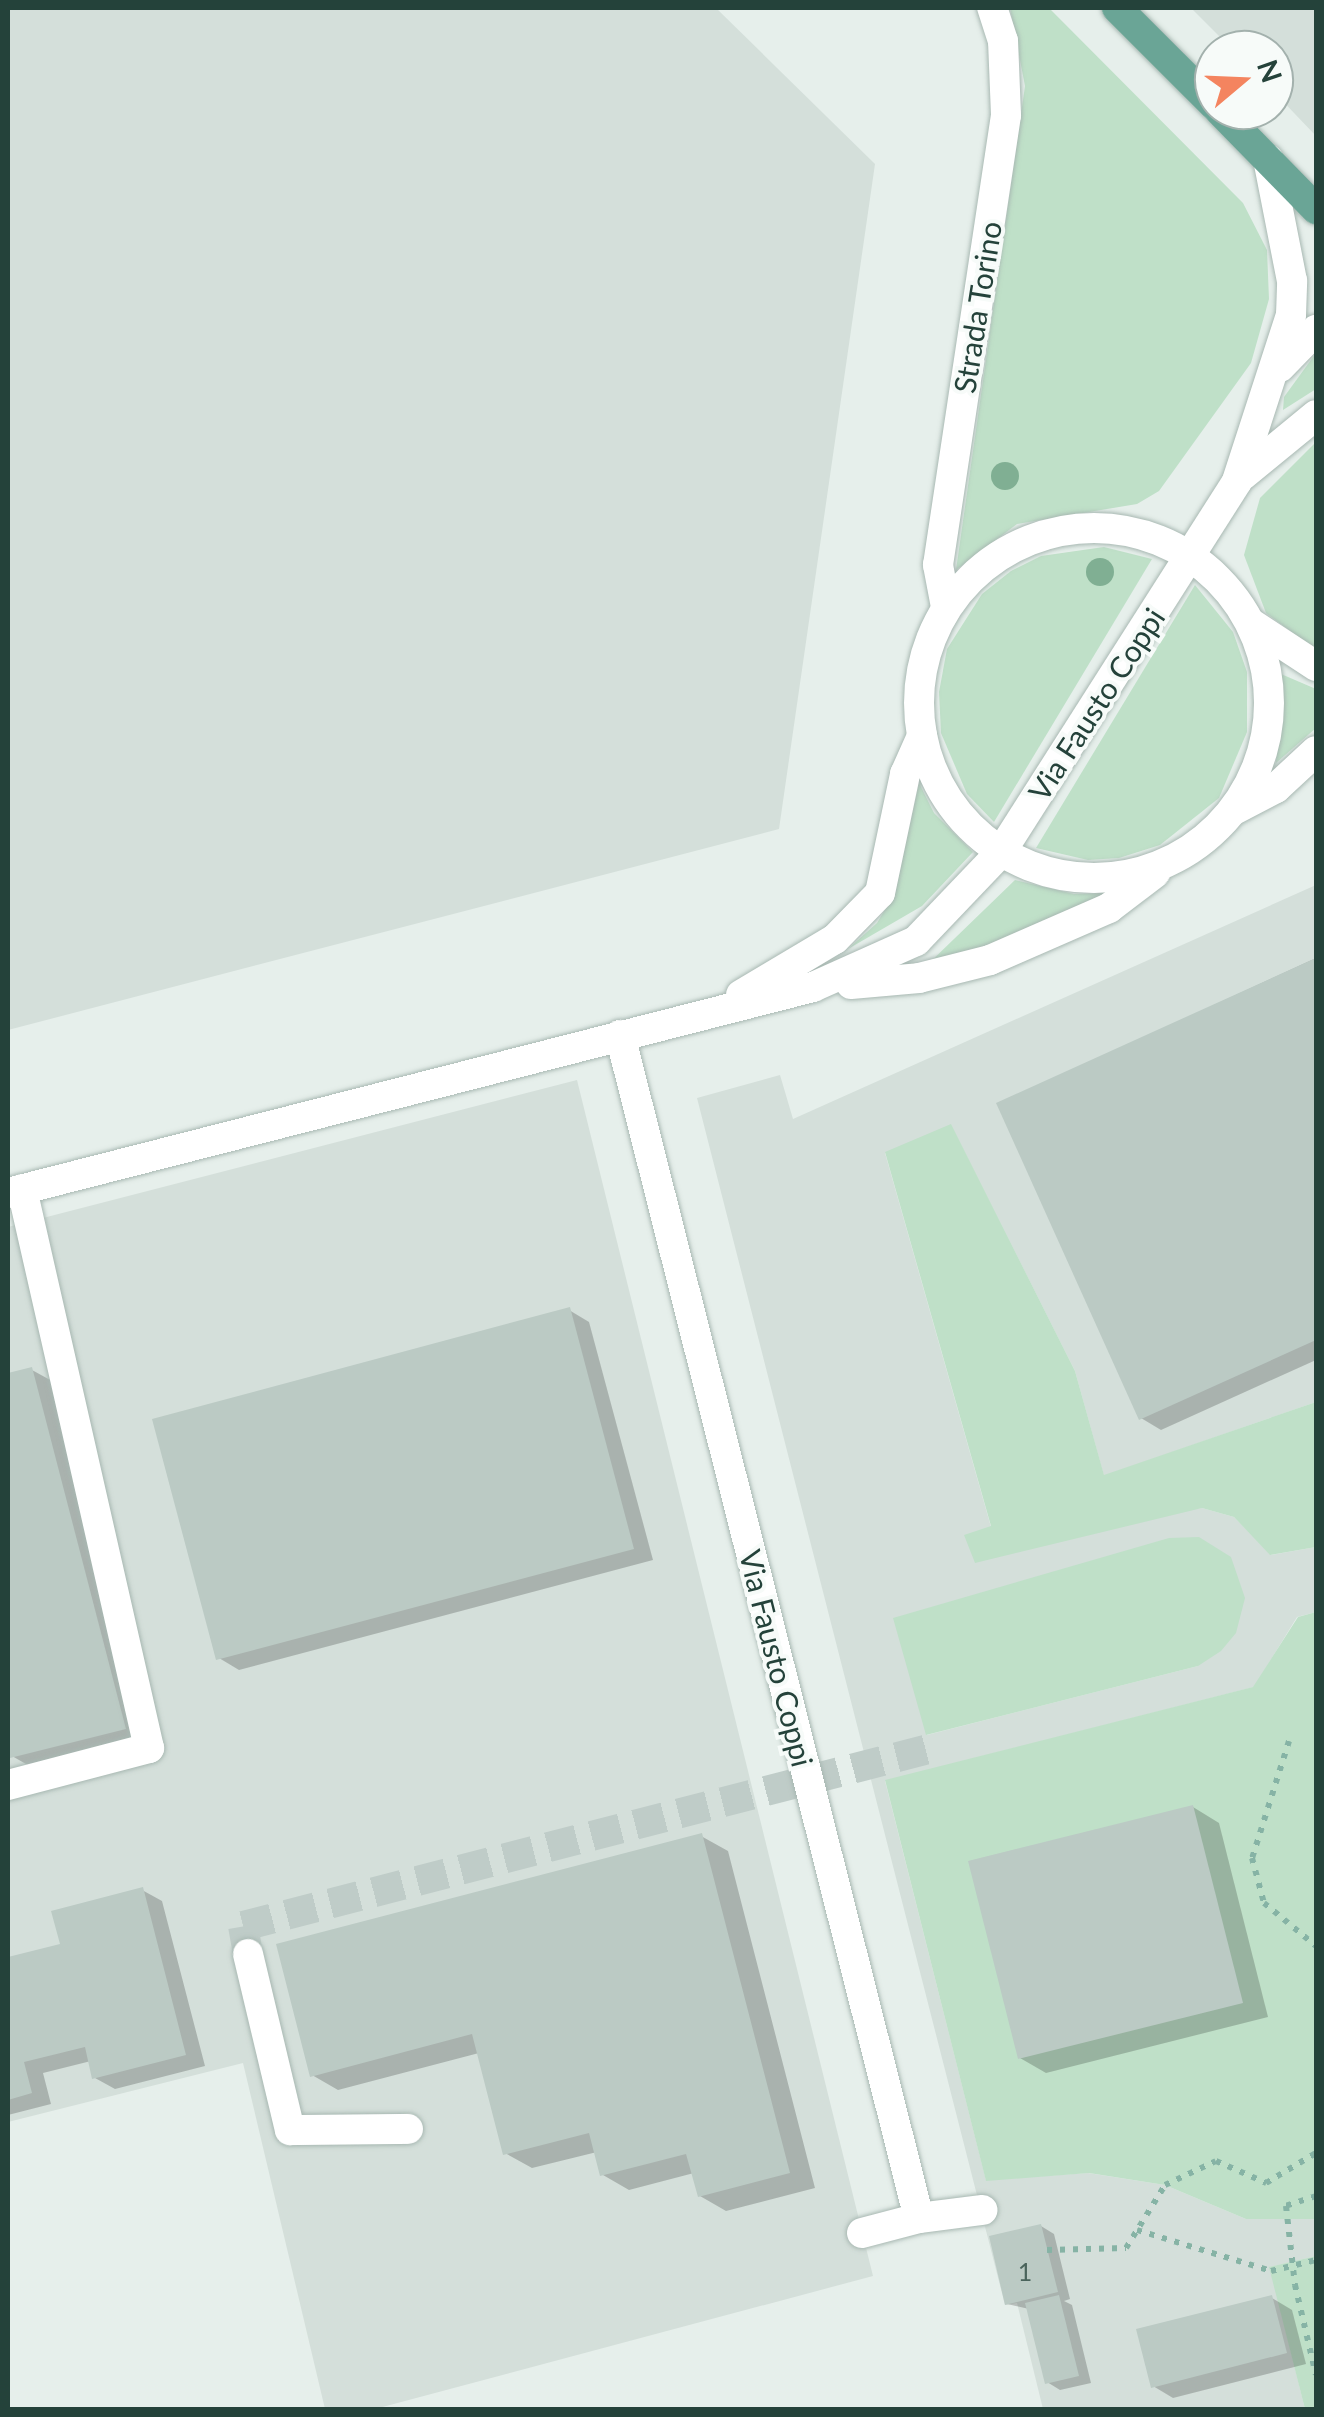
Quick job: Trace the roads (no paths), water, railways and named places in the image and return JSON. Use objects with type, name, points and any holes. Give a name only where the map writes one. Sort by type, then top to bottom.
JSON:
[{"type":"main road","points":[[1117,8],[1194,86]]},
{"type":"main road","points":[[1238,130],[1316,209]]},
{"type":"street","name":"Strada Torino","points":[[946,607],[938,565],[1006,114],[1004,41],[992,8]]},
{"type":"street","name":"Via Fausto Coppi","points":[[813,988],[916,941],[1000,852],[1237,480],[1291,315],[1292,281],[1268,159]]},
{"type":"street","name":"Via Fausto Coppi","points":[[1272,377],[1316,330]]},
{"type":"street","name":"Via Fausto Coppi","points":[[1237,480],[1315,417]]},
{"type":"street","name":"Via Fausto Coppi","points":[[15,1191],[813,988],[919,978],[990,960],[1109,908],[1207,839],[1234,810],[1254,776],[1270,703],[1266,667],[1250,623],[1224,584],[1190,556],[1137,532],[1068,529],[1000,554],[946,607],[929,642],[919,690],[922,736],[951,806],[1000,852],[1028,866],[1087,880],[1168,864]]},
{"type":"street","name":"Via Fausto Coppi","points":[[1250,623],[1316,666]]},
{"type":"street","points":[[710,1013],[836,939],[880,892],[906,774],[922,736]]},
{"type":"street","name":"Via Fausto Coppi","points":[[1234,810],[1276,788],[1316,752]]},
{"type":"street","name":"Via Fausto Coppi","points":[[620,1035],[919,2218]]},
{"type":"street","points":[[8,1785],[149,1748],[15,1191]]},
{"type":"street","points":[[248,1954],[290,2130],[408,2129]]},
{"type":"street","points":[[862,2234],[919,2218],[982,2210]]},
{"type":"tunnel","points":[[248,1954],[243,1926],[929,1749]]}]
